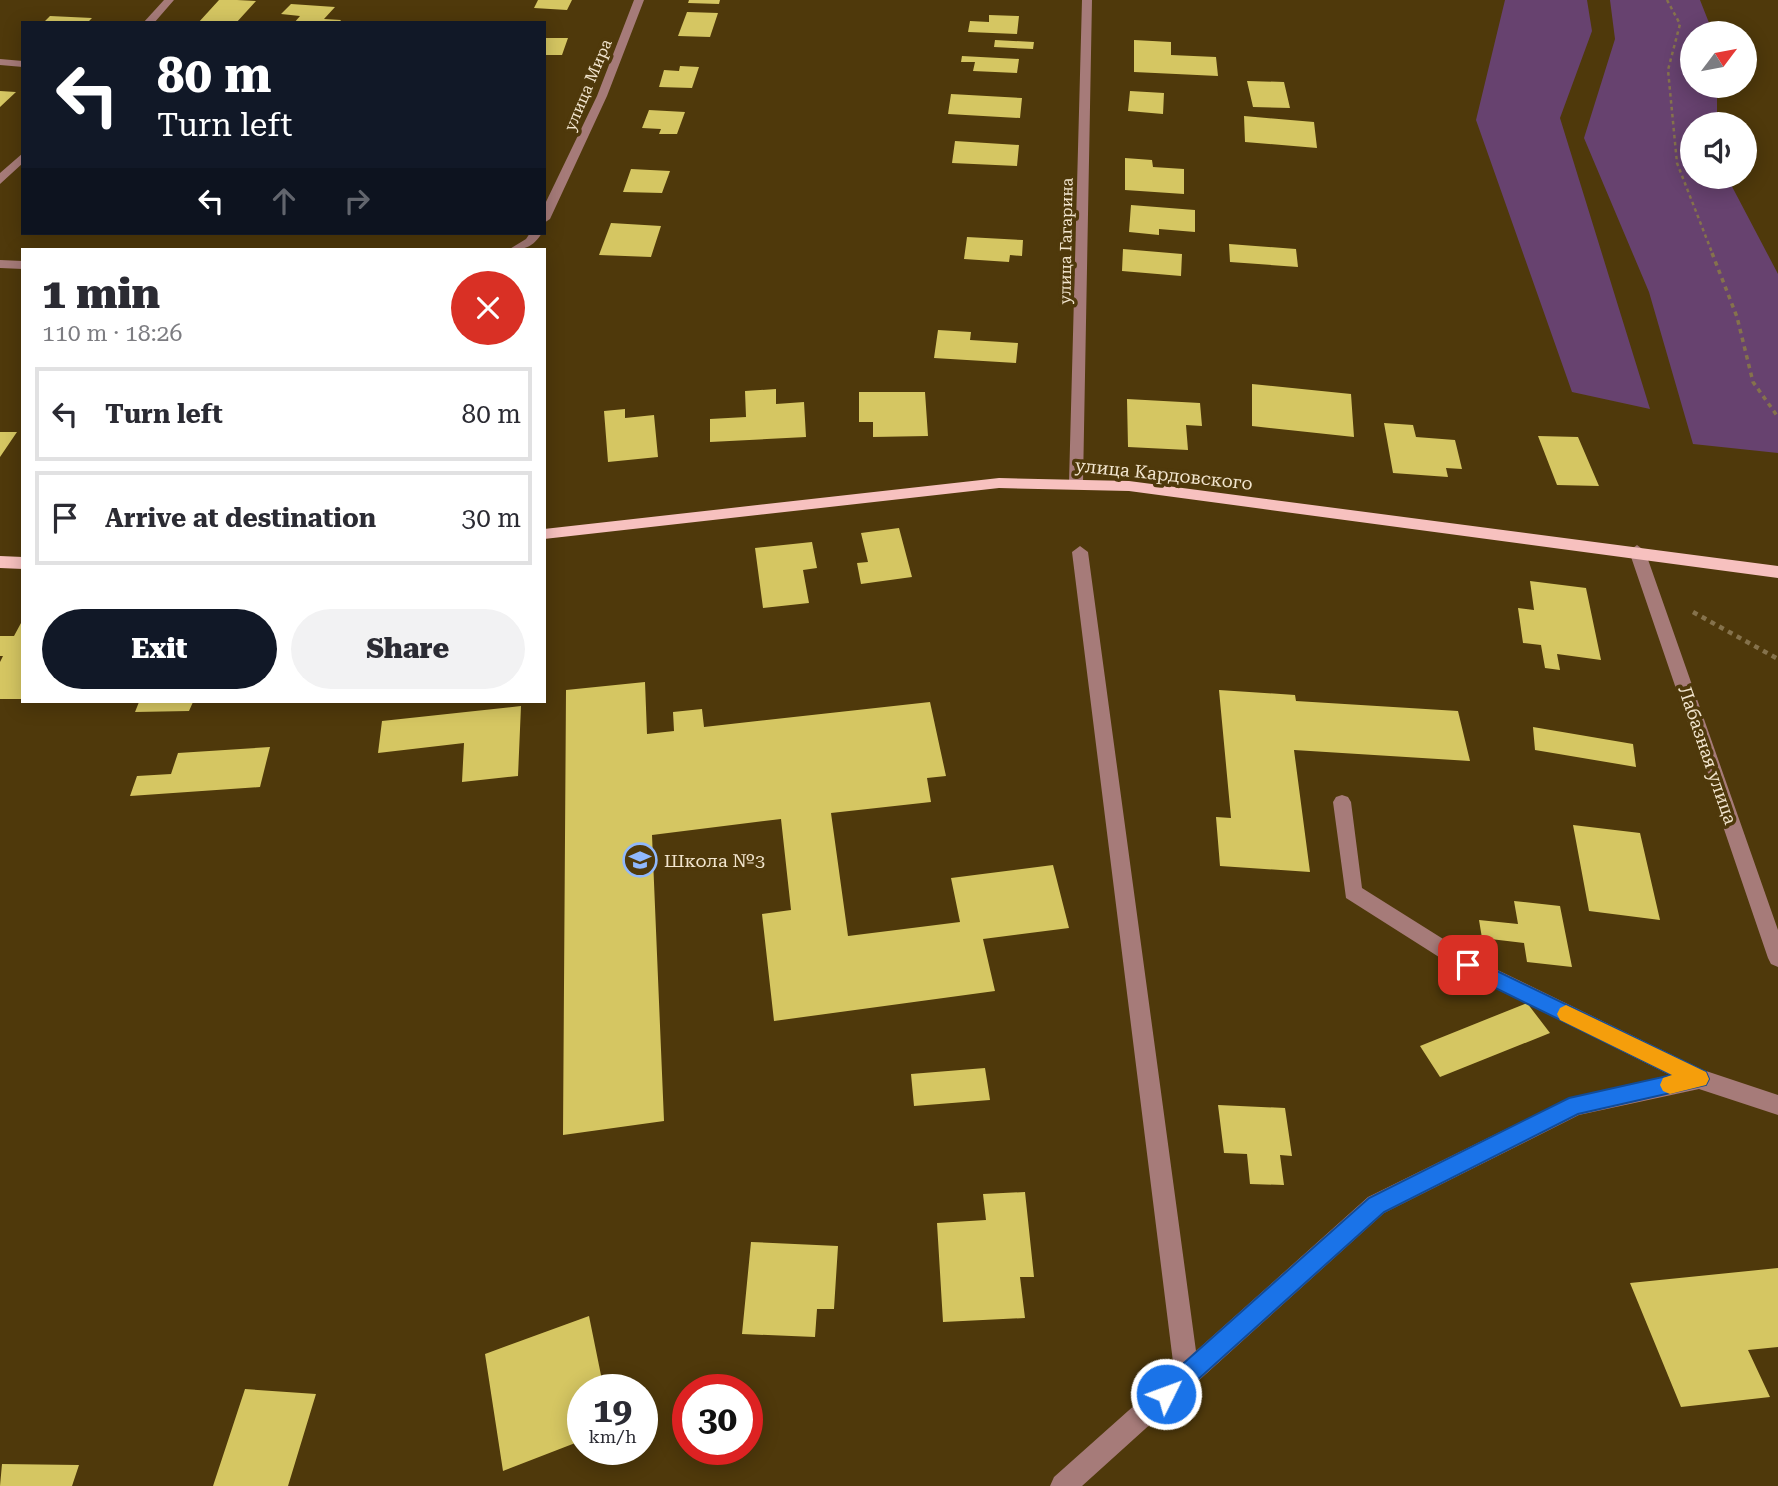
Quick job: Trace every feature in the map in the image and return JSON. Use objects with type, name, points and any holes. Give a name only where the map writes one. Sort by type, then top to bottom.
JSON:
[{"type":"main road","name":"улица Кардовского","points":[[546,534],[999,483],[1076,483],[1129,486],[1637,551],[1778,572]]},
{"type":"main road","points":[[0,562],[21,563]]},
{"type":"street","points":[[150,21],[169,0]]},
{"type":"street","name":"улица Мира","points":[[546,215],[602,96],[639,0]]},
{"type":"street","name":"улица Гагарина","points":[[1076,483],[1087,0]]},
{"type":"street","points":[[0,62],[21,64]]},
{"type":"street","points":[[0,180],[21,158]]},
{"type":"street","points":[[518,248],[530,242],[535,235]]},
{"type":"street","points":[[0,264],[21,265]]},
{"type":"street","name":"Лабазная улица","points":[[1637,551],[1778,958]]},
{"type":"street","points":[[1080,552],[1186,1375]]},
{"type":"street","points":[[1342,802],[1353,892],[1468,965],[1699,1079],[1778,1105]]},
{"type":"street","points":[[1063,1486],[1376,1205],[1576,1105],[1699,1079]]},
{"type":"path","points":[[1667,0],[1680,24],[1668,70],[1677,163],[1737,317],[1753,383],[1778,417]]},
{"type":"path","points":[[1650,588],[1778,659]]},
{"type":"shaded area","points":[[1505,0],[1587,0],[1592,31],[1560,118],[1650,409],[1572,392],[1476,120]]},
{"type":"shaded area","points":[[1610,0],[1700,0],[1708,21],[1680,21],[1680,98],[1717,98],[1717,112],[1680,112],[1680,189],[1733,189],[1778,274],[1778,453],[1693,444],[1649,292],[1584,138],[1615,39]]},
{"type":"building","points":[[219,0],[256,1],[238,21],[200,21]]},
{"type":"building","points":[[538,0],[572,0],[567,10],[534,8]]},
{"type":"building","points":[[689,0],[720,0],[719,4],[688,3]]},
{"type":"building","points":[[291,4],[335,7],[324,19],[341,20],[296,21],[300,16],[281,14]]},
{"type":"building","points":[[687,12],[718,13],[710,37],[678,36]]},
{"type":"building","points":[[989,15],[1019,16],[1017,34],[968,32],[970,21],[989,22]]},
{"type":"building","points":[[50,16],[92,18],[89,21],[45,21]]},
{"type":"building","points":[[546,38],[568,38],[562,55],[546,55]]},
{"type":"building","points":[[995,40],[1034,42],[1033,49],[994,47]]},
{"type":"building","points":[[1134,40],[1171,42],[1171,55],[1216,57],[1218,76],[1134,72]]},
{"type":"building","points":[[962,56],[1019,59],[1017,73],[973,71],[975,62],[961,62]]},
{"type":"building","points":[[680,66],[699,67],[692,88],[659,87],[664,70],[679,71]]},
{"type":"building","points":[[1247,81],[1284,82],[1290,108],[1253,107]]},
{"type":"building","points":[[0,91],[16,92],[0,107]]},
{"type":"building","points":[[1130,91],[1164,93],[1163,114],[1128,111]]},
{"type":"building","points":[[951,94],[1022,98],[1020,118],[948,114]]},
{"type":"building","points":[[649,110],[685,112],[677,134],[659,134],[661,129],[642,128]]},
{"type":"building","points":[[1244,116],[1314,122],[1317,148],[1245,142]]},
{"type":"building","points":[[955,141],[1019,145],[1017,166],[952,163]]},
{"type":"building","points":[[1125,158],[1152,160],[1153,167],[1184,169],[1184,194],[1125,190]]},
{"type":"building","points":[[631,169],[670,171],[662,193],[623,192]]},
{"type":"building","points":[[1131,205],[1195,210],[1195,232],[1159,229],[1159,235],[1129,232]]},
{"type":"building","points":[[611,223],[661,226],[651,257],[599,255]]},
{"type":"building","points":[[967,237],[1023,240],[1022,256],[1010,255],[1009,262],[964,259]]},
{"type":"building","points":[[1229,244],[1296,249],[1298,267],[1230,262]]},
{"type":"building","points":[[1123,249],[1182,254],[1181,276],[1122,271]]},
{"type":"building","points":[[938,330],[971,332],[970,340],[1018,343],[1016,363],[934,358]]},
{"type":"building","points":[[1252,384],[1351,394],[1354,437],[1252,426]]},
{"type":"building","points":[[776,389],[776,404],[804,402],[806,437],[710,442],[710,419],[746,417],[745,391]]},
{"type":"building","points":[[859,392],[925,392],[928,436],[873,437],[873,422],[859,422]]},
{"type":"building","points":[[1127,399],[1200,403],[1202,426],[1186,425],[1188,450],[1128,447]]},
{"type":"building","points":[[625,409],[625,418],[654,415],[658,457],[608,462],[604,411]]},
{"type":"building","points":[[1384,423],[1413,425],[1416,437],[1455,440],[1462,469],[1446,468],[1448,477],[1393,473]]},
{"type":"building","points":[[0,432],[17,432],[0,457]]},
{"type":"building","points":[[1538,436],[1578,437],[1599,486],[1557,485]]},
{"type":"building","points":[[899,528],[912,577],[861,584],[857,563],[868,562],[861,533]]},
{"type":"building","points":[[812,542],[817,568],[803,570],[809,603],[763,608],[755,548]]},
{"type":"building","points":[[1530,581],[1586,588],[1601,660],[1557,654],[1560,670],[1545,668],[1541,645],[1523,643],[1518,608],[1534,610]]},
{"type":"building","points":[[21,623],[21,699],[0,699],[0,662],[3,656],[0,656],[0,636],[14,636]]},
{"type":"building","points":[[645,682],[647,734],[674,731],[673,712],[702,709],[704,727],[930,702],[946,776],[927,778],[931,802],[831,813],[848,936],[960,922],[951,878],[1053,865],[1069,928],[983,939],[995,991],[774,1021],[762,914],[791,910],[781,819],[652,835],[664,1121],[563,1135],[566,690]]},
{"type":"building","points":[[1219,690],[1295,695],[1296,701],[1458,711],[1470,761],[1294,750],[1310,872],[1220,866],[1216,817],[1231,818]]},
{"type":"building","points":[[139,703],[193,703],[189,711],[135,712]]},
{"type":"building","points":[[521,706],[518,776],[462,782],[464,743],[378,753],[382,721]]},
{"type":"building","points":[[1533,727],[1633,744],[1636,767],[1535,750]]},
{"type":"building","points":[[270,747],[260,787],[130,796],[137,776],[171,774],[178,753]]},
{"type":"building","points":[[1573,825],[1640,833],[1660,920],[1589,911]]},
{"type":"building","points":[[1514,901],[1560,906],[1572,967],[1527,962],[1524,943],[1482,938],[1479,920],[1518,924]]},
{"type":"building","points":[[1527,1003],[1550,1033],[1440,1077],[1420,1046]]},
{"type":"building","points":[[985,1068],[990,1100],[914,1106],[911,1074]]},
{"type":"building","points":[[1218,1105],[1285,1108],[1292,1156],[1280,1155],[1284,1185],[1250,1184],[1247,1154],[1224,1153]]},
{"type":"building","points":[[1025,1192],[1034,1277],[1020,1277],[1025,1318],[943,1322],[937,1223],[986,1220],[983,1194]]},
{"type":"building","points":[[751,1242],[838,1246],[834,1309],[817,1309],[815,1337],[742,1334]]},
{"type":"building","points":[[1778,1268],[1778,1347],[1748,1350],[1770,1397],[1681,1407],[1630,1283]]},
{"type":"building","points":[[589,1316],[601,1374],[567,1374],[567,1446],[503,1471],[485,1354]]},
{"type":"building","points":[[245,1389],[316,1394],[288,1486],[213,1486]]},
{"type":"building","points":[[2,1464],[79,1465],[72,1486],[0,1486]]},
{"type":"slow traffic","points":[[1566,1014],[1699,1079],[1670,1085]]},
{"type":"place","name":"Школа №3","points":[[640,860]]},
{"type":"route","points":[[1166,1394],[1376,1205],[1576,1105],[1699,1079],[1468,965]]}]
